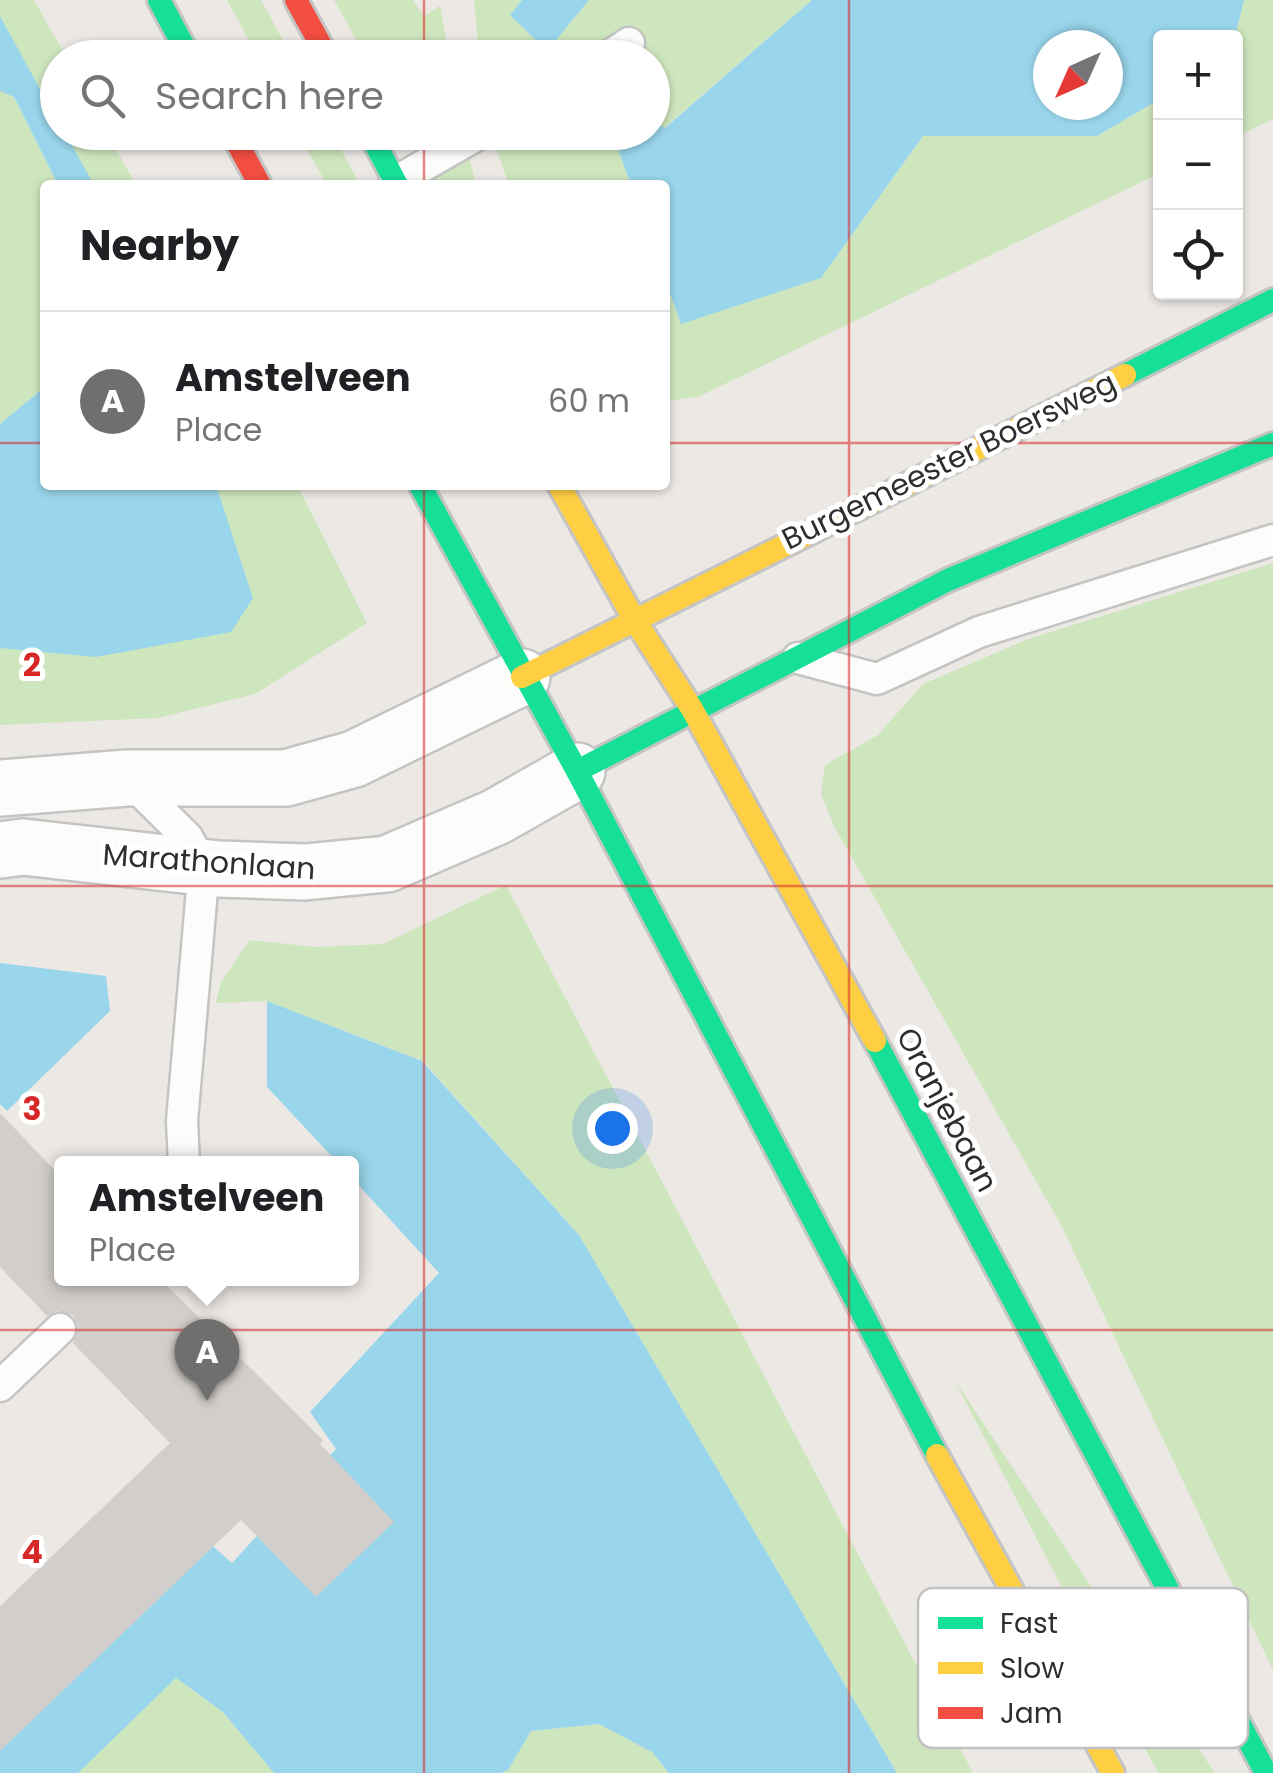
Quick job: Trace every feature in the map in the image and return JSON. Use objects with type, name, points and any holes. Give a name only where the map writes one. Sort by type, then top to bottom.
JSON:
[{"type":"main road","points":[[159,0],[180,40]]},
{"type":"main road","points":[[296,0],[318,40]]},
{"type":"main road","points":[[241,150],[257,180]]},
{"type":"main road","points":[[378,150],[394,180]]},
{"type":"main road","name":"Burgemeester Boersweg","points":[[522,676],[1270,296]]},
{"type":"main road","points":[[577,771],[692,708],[948,580],[1273,444]]},
{"type":"main road","points":[[423,490],[577,771],[925,1433],[1011,1588]]},
{"type":"main road","name":"Oranjebaan","points":[[562,490],[634,619],[692,708],[1028,1321],[1169,1588]]},
{"type":"main road","name":"Oranjebaan","points":[[1248,1739],[1266,1773]]},
{"type":"main road","points":[[1099,1748],[1113,1773]]},
{"type":"street","points":[[0,788],[127,778],[286,778],[354,759],[522,676]]},
{"type":"street","name":"Marathonlaan","points":[[0,850],[23,847],[204,868],[305,872],[387,864],[466,831],[577,771]]},
{"type":"lane","points":[[401,180],[452,150]]},
{"type":"lane","points":[[795,658],[877,679],[979,632],[1273,540]]},
{"type":"lane","points":[[127,778],[187,836],[204,868],[182,1121],[184,1156]]},
{"type":"lane","points":[[0,1386],[60,1330]]},
{"type":"green space","points":[[0,0],[34,0],[56,40],[40,40],[40,94],[0,20]]},
{"type":"green space","points":[[227,0],[261,0],[283,40],[249,40]]},
{"type":"green space","points":[[334,0],[413,0],[424,16],[440,6],[446,40],[356,40]]},
{"type":"green space","points":[[474,0],[522,0],[510,15],[536,40],[478,40]]},
{"type":"green space","points":[[589,0],[812,0],[670,123],[670,40],[556,40]]},
{"type":"green space","points":[[1244,0],[1273,0],[1273,119],[1243,134],[1243,30],[1237,30]]},
{"type":"green space","points":[[0,91],[14,97],[56,180],[40,180],[40,391],[0,424]]},
{"type":"green space","points":[[1153,103],[1153,176],[698,397],[670,400],[670,292],[682,323],[821,278],[923,136],[1097,136]]},
{"type":"green space","points":[[70,150],[116,150],[133,180],[86,180]]},
{"type":"green space","points":[[307,150],[341,150],[357,180],[324,180]]},
{"type":"green space","points":[[417,150],[467,150],[475,180],[434,180]]},
{"type":"green space","points":[[497,150],[618,150],[629,180],[507,180]]},
{"type":"green space","points":[[157,490],[300,490],[367,623],[255,694],[158,718],[0,725],[0,633]]},
{"type":"green space","points":[[1273,563],[1273,1670],[1248,1618],[1248,1588],[1234,1588],[1061,1225],[834,826],[821,794],[825,765],[878,735],[923,684],[1028,639]]},
{"type":"green space","points":[[506,885],[918,1668],[918,1748],[960,1748],[973,1773],[897,1773],[579,1235],[423,1061],[267,1001],[216,1003],[221,982],[250,940],[316,947],[383,944]]},
{"type":"green space","points":[[954,1379],[1092,1588],[1062,1588]]},
{"type":"green space","points":[[176,1678],[223,1712],[274,1773],[75,1773]]},
{"type":"green space","points":[[599,1724],[652,1752],[669,1773],[501,1773],[508,1769],[531,1731]]},
{"type":"green space","points":[[1145,1748],[1198,1748],[1214,1773],[1158,1773]]},
{"type":"water","points":[[522,0],[589,0],[556,40],[536,40],[510,15]]},
{"type":"water","points":[[812,0],[1244,0],[1237,30],[1153,30],[1153,103],[1097,136],[923,136],[821,278],[681,324],[670,293],[670,180],[629,180],[618,150],[670,150],[670,124]]},
{"type":"water","points":[[0,16],[40,89],[40,149],[14,97],[0,91]]},
{"type":"water","points":[[40,150],[74,150],[91,180],[56,180]]},
{"type":"water","points":[[40,391],[40,490],[218,490],[253,598],[231,632],[96,657],[0,648],[0,424]]},
{"type":"water","points":[[0,963],[106,976],[110,1011],[7,1111],[0,1104]]},
{"type":"water","points":[[267,1001],[422,1061],[579,1235],[897,1773],[669,1773],[652,1752],[599,1724],[531,1731],[508,1770],[501,1773],[274,1773],[223,1712],[176,1678],[78,1773],[0,1773],[0,1749],[207,1541],[232,1563],[336,1449],[310,1412],[439,1273],[359,1186],[359,1156],[331,1156],[267,1087]]},
{"type":"building","points":[[0,1113],[54,1170],[54,1286],[167,1286],[323,1440],[320,1444],[394,1522],[316,1597],[241,1520],[0,1751],[0,1606],[170,1443],[73,1343],[78,1326],[73,1315],[57,1311],[47,1316],[0,1267]]},
{"type":"traffic: fast","points":[[159,0],[180,40]]},
{"type":"traffic: fast","points":[[379,150],[394,180]]},
{"type":"traffic: fast","points":[[1125,375],[1273,300]]},
{"type":"traffic: fast","points":[[577,771],[948,580],[1273,444]]},
{"type":"traffic: fast","points":[[423,490],[577,771],[937,1455]]},
{"type":"traffic: fast","points":[[875,1041],[1167,1588]]},
{"type":"traffic: fast","points":[[1248,1739],[1266,1773]]},
{"type":"traffic: slow","points":[[522,677],[1125,375]]},
{"type":"traffic: slow","points":[[562,490],[634,619],[692,709],[875,1041]]},
{"type":"traffic: slow","points":[[937,1455],[1011,1588]]},
{"type":"traffic: slow","points":[[1099,1748],[1113,1773]]},
{"type":"traffic: jam","points":[[296,0],[318,40]]},
{"type":"traffic: jam","points":[[241,150],[257,180]]},
{"type":"place","name":"Amstelveen","points":[[207,1401]]}]
